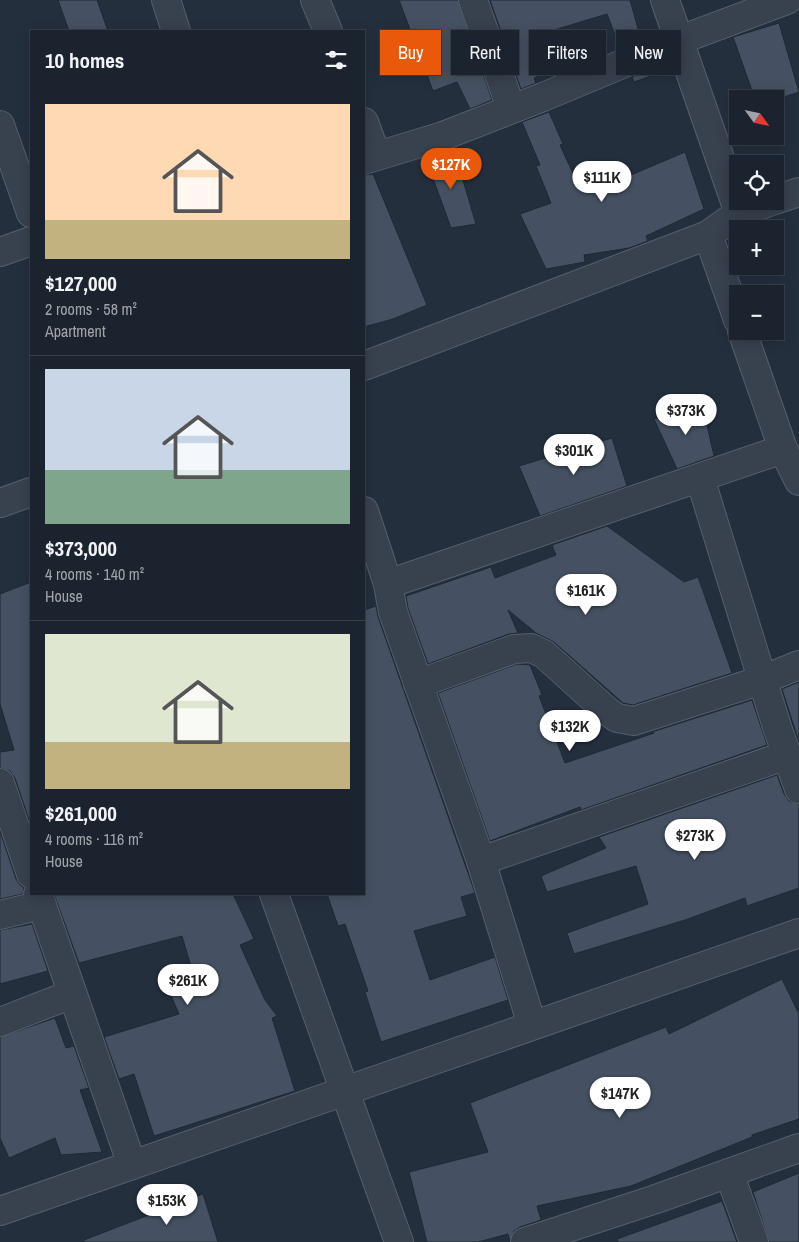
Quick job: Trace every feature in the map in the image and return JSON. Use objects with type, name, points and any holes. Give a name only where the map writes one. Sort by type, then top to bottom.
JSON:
[{"type":"street","points":[[166,0],[176,30]]},
{"type":"street","points":[[315,0],[328,30]]},
{"type":"street","points":[[473,0],[511,108]]},
{"type":"street","points":[[666,0],[676,30]]},
{"type":"street","points":[[681,40],[787,0]]},
{"type":"street","points":[[681,43],[739,213]]},
{"type":"street","points":[[365,128],[370,158],[443,136],[616,67]]},
{"type":"street","points":[[0,125],[30,210]]},
{"type":"street","points":[[784,197],[799,192]]},
{"type":"street","points":[[365,366],[708,235],[739,213],[748,210]]},
{"type":"street","points":[[708,235],[729,294]]},
{"type":"street","points":[[0,252],[30,241]]},
{"type":"street","points":[[745,340],[783,449],[799,481]]},
{"type":"street","points":[[388,584],[783,449]]},
{"type":"street","points":[[700,478],[762,680],[799,789]]},
{"type":"street","points":[[0,503],[30,492]]},
{"type":"street","points":[[365,514],[388,584],[393,612],[481,861],[532,1026]]},
{"type":"street","points":[[418,684],[514,649],[531,648],[544,654],[612,714],[624,720],[634,721],[762,680],[799,665]]},
{"type":"street","points":[[481,861],[787,755]]},
{"type":"street","points":[[0,783],[30,871]]},
{"type":"street","points":[[274,895],[398,1242]]},
{"type":"street","points":[[0,915],[40,899],[132,1165]]},
{"type":"street","points":[[0,1211],[799,933]]},
{"type":"street","points":[[0,1022],[72,994]]},
{"type":"street","points":[[525,1242],[588,1232],[729,1173],[799,1148]]},
{"type":"street","points":[[729,1173],[754,1242]]},
{"type":"building","points":[[58,0],[97,0],[108,30],[69,30]]},
{"type":"building","points":[[399,0],[458,0],[468,30],[451,30],[451,75],[484,75],[492,100],[470,109],[457,82],[433,91],[427,75],[441,75],[441,30],[410,30]]},
{"type":"building","points":[[490,0],[630,0],[638,30],[616,30],[616,38],[607,14],[554,30],[529,30],[529,75],[542,75],[534,78],[536,83],[521,89],[516,75],[519,75],[519,30],[500,30]]},
{"type":"building","points":[[779,23],[799,92],[784,97],[784,90],[752,90],[733,37]]},
{"type":"building","points":[[637,75],[651,76],[634,82],[632,77]]},
{"type":"building","points":[[549,112],[563,144],[560,145],[581,191],[624,176],[624,178],[685,152],[704,209],[646,236],[648,241],[629,248],[584,255],[585,262],[546,269],[520,214],[551,203],[536,166],[540,165],[522,122]]},
{"type":"building","points":[[454,150],[476,224],[451,228],[434,181],[423,164]]},
{"type":"building","points":[[373,174],[427,305],[393,319],[365,327],[365,175]]},
{"type":"building","points":[[697,402],[707,425],[714,456],[677,469],[654,419]]},
{"type":"building","points":[[612,438],[627,486],[540,516],[519,466]]},
{"type":"building","points":[[607,526],[684,582],[698,577],[732,673],[633,705],[623,703],[554,642],[536,633],[508,610],[518,633],[509,634],[428,664],[408,608],[406,596],[491,567],[495,578],[556,555],[552,545]]},
{"type":"building","points":[[30,582],[30,823],[15,778],[10,771],[0,768],[0,752],[14,750],[0,704],[0,594]]},
{"type":"building","points":[[376,606],[378,617],[475,893],[461,897],[467,916],[414,931],[430,980],[495,957],[508,1000],[381,1042],[365,992],[368,991],[345,924],[338,926],[327,895],[365,895],[365,610]]},
{"type":"building","points":[[517,664],[530,665],[542,695],[539,696],[565,763],[654,733],[652,732],[752,700],[767,745],[581,810],[580,807],[490,841],[438,693]]},
{"type":"building","points":[[799,682],[799,742],[782,689]]},
{"type":"building","points":[[777,775],[784,794],[789,801],[799,804],[799,888],[747,906],[745,898],[685,920],[574,954],[567,933],[648,904],[636,866],[547,892],[541,876],[606,848],[599,837]]},
{"type":"building","points":[[0,831],[16,879],[24,888],[23,894],[0,899]]},
{"type":"building","points":[[54,895],[233,895],[254,939],[240,945],[265,1000],[277,1016],[272,1018],[295,1091],[154,1136],[134,1074],[119,1079],[104,1037],[179,1014],[165,982],[193,973],[182,936],[79,963]]},
{"type":"building","points":[[32,924],[48,971],[0,984],[0,930]]},
{"type":"building","points":[[782,979],[799,1014],[799,1119],[752,1135],[752,1137],[631,1186],[537,1206],[541,1220],[514,1231],[510,1242],[508,1234],[478,1242],[427,1242],[409,1172],[488,1152],[470,1103],[666,1027],[669,1034]]},
{"type":"building","points":[[55,1018],[66,1048],[74,1046],[89,1088],[80,1090],[102,1152],[61,1155],[55,1138],[9,1158],[0,1138],[0,1037]]},
{"type":"building","points":[[799,1173],[799,1242],[769,1242],[753,1192]]},
{"type":"building","points":[[203,1194],[218,1242],[84,1242],[84,1240]]},
{"type":"building","points":[[722,1201],[737,1242],[618,1242],[617,1239]]}]
